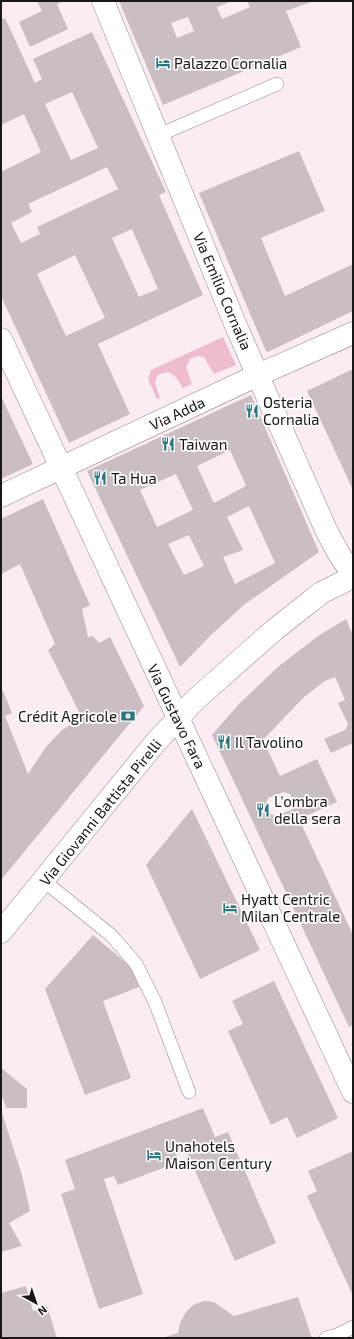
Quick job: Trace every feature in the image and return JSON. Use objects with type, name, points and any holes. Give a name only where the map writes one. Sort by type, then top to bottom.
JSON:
[{"type":"street","name":"Via Emilio Cornalia","points":[[103,1],[236,326],[327,532],[338,554],[353,576]]},
{"type":"street","name":"Via Adda","points":[[1,496],[258,375],[353,333]]},
{"type":"street","name":"Via Gustavo Fara","points":[[1,339],[353,1092]]},
{"type":"street","name":"Via Giovanni Battista Pirelli","points":[[1,932],[155,743],[195,700],[273,631],[321,593],[353,576]]},
{"type":"lane","points":[[159,135],[277,84]]},
{"type":"lane","points":[[44,881],[112,936],[136,964],[155,1002],[189,1092]]},
{"type":"lane","points":[[326,1338],[337,1335],[353,1327]]},
{"type":"shaded area","points":[[223,337],[236,365],[214,374],[204,357],[198,356],[190,359],[186,367],[192,384],[183,388],[173,374],[162,373],[157,376],[155,383],[160,398],[157,399],[148,379],[151,370]]},
{"type":"building","points":[[37,1],[65,1],[57,4],[68,29],[30,47],[19,22],[42,11]]},
{"type":"building","points":[[119,1],[232,1],[217,7],[222,19],[250,7],[247,1],[314,1],[286,11],[301,47],[163,105]],"holes":[[[188,17],[194,31],[177,38],[171,23]]]},
{"type":"building","points":[[5,18],[35,83],[42,79],[33,59],[92,32],[166,192],[159,195],[203,295],[98,344],[130,414],[69,443],[1,296],[1,172],[41,152],[24,114],[1,125],[1,20]],"holes":[[[72,92],[98,148],[71,160],[45,104]],[[107,167],[118,189],[37,227],[40,234],[21,243],[11,223],[32,212],[28,204]],[[132,229],[158,289],[139,297],[112,238]],[[75,255],[105,318],[66,336],[37,274]]]},
{"type":"building","points":[[299,151],[325,211],[261,238],[285,296],[353,264],[353,311],[268,352],[266,351],[199,193]]},
{"type":"building","points":[[353,369],[353,490],[307,391]]},
{"type":"building","points":[[251,395],[319,552],[245,604],[211,635],[180,667],[87,471]],"holes":[[[230,450],[246,486],[214,503],[197,466]],[[176,474],[193,510],[157,527],[140,490]],[[249,506],[275,563],[235,584],[223,557],[243,550],[227,517]],[[189,535],[204,566],[184,575],[168,544]]]},
{"type":"building","points":[[1,396],[33,464],[1,479]]},
{"type":"building","points":[[43,499],[90,605],[82,609],[88,637],[93,636],[99,643],[110,637],[144,706],[1,880],[1,692],[3,691],[12,713],[5,716],[28,774],[46,747],[62,730],[82,718],[48,650],[55,644],[20,564],[1,574],[1,519]]},
{"type":"building","points":[[346,619],[353,635],[353,743],[331,753],[324,739],[345,730],[348,724],[338,703],[345,700],[335,677],[325,681],[304,697],[263,740],[280,776],[317,759],[337,802],[299,819],[353,935],[353,1025],[349,1027],[212,735],[239,704],[279,666],[318,636]],"holes":[[[283,792],[290,794],[295,803],[293,809],[276,816],[270,814],[266,804],[268,798]]]},
{"type":"building","points":[[192,809],[260,950],[200,979],[146,865]]},
{"type":"building","points":[[93,935],[131,967],[139,987],[103,1001],[131,1078],[85,1095],[45,989]]},
{"type":"building","points":[[274,981],[338,1118],[297,1138],[287,1117],[271,1125],[228,1031],[243,1024],[232,1001]]},
{"type":"building","points":[[1,1068],[27,1089],[27,1108],[6,1108],[3,1098],[1,1098]]},
{"type":"building","points":[[203,1108],[215,1137],[228,1132],[276,1243],[235,1261],[186,1150],[176,1154],[179,1162],[118,1185],[114,1176],[104,1179],[143,1294],[99,1309],[61,1194],[75,1189],[65,1160]]},
{"type":"building","points":[[1,1110],[22,1175],[30,1211],[9,1223],[22,1246],[1,1252]]},
{"type":"building","points":[[353,1151],[353,1296],[307,1196],[317,1191],[308,1171]]},
{"type":"building","points":[[26,1286],[33,1311],[47,1306],[57,1338],[1,1338],[1,1293]]},
{"type":"building","points":[[298,1297],[312,1338],[163,1338],[178,1333],[180,1323],[186,1312],[193,1305],[204,1301],[214,1302],[234,1316]]},
{"type":"place","name":"Palazzo Cornalia","points":[[163,63]]},
{"type":"place","name":"Osteria Cornalia","points":[[252,411]]},
{"type":"place","name":"Taiwan","points":[[168,444]]},
{"type":"place","name":"Ta Hua","points":[[100,478]]},
{"type":"place","name":"Crédit Agricole","points":[[128,716]]},
{"type":"place","name":"Il Tavolino","points":[[224,742]]},
{"type":"place","name":"L'ombra della sera","points":[[263,810]]},
{"type":"place","name":"Hyatt Centric Milan Centrale","points":[[230,908]]},
{"type":"place","name":"Unahotels Maison Century","points":[[154,1155]]}]
